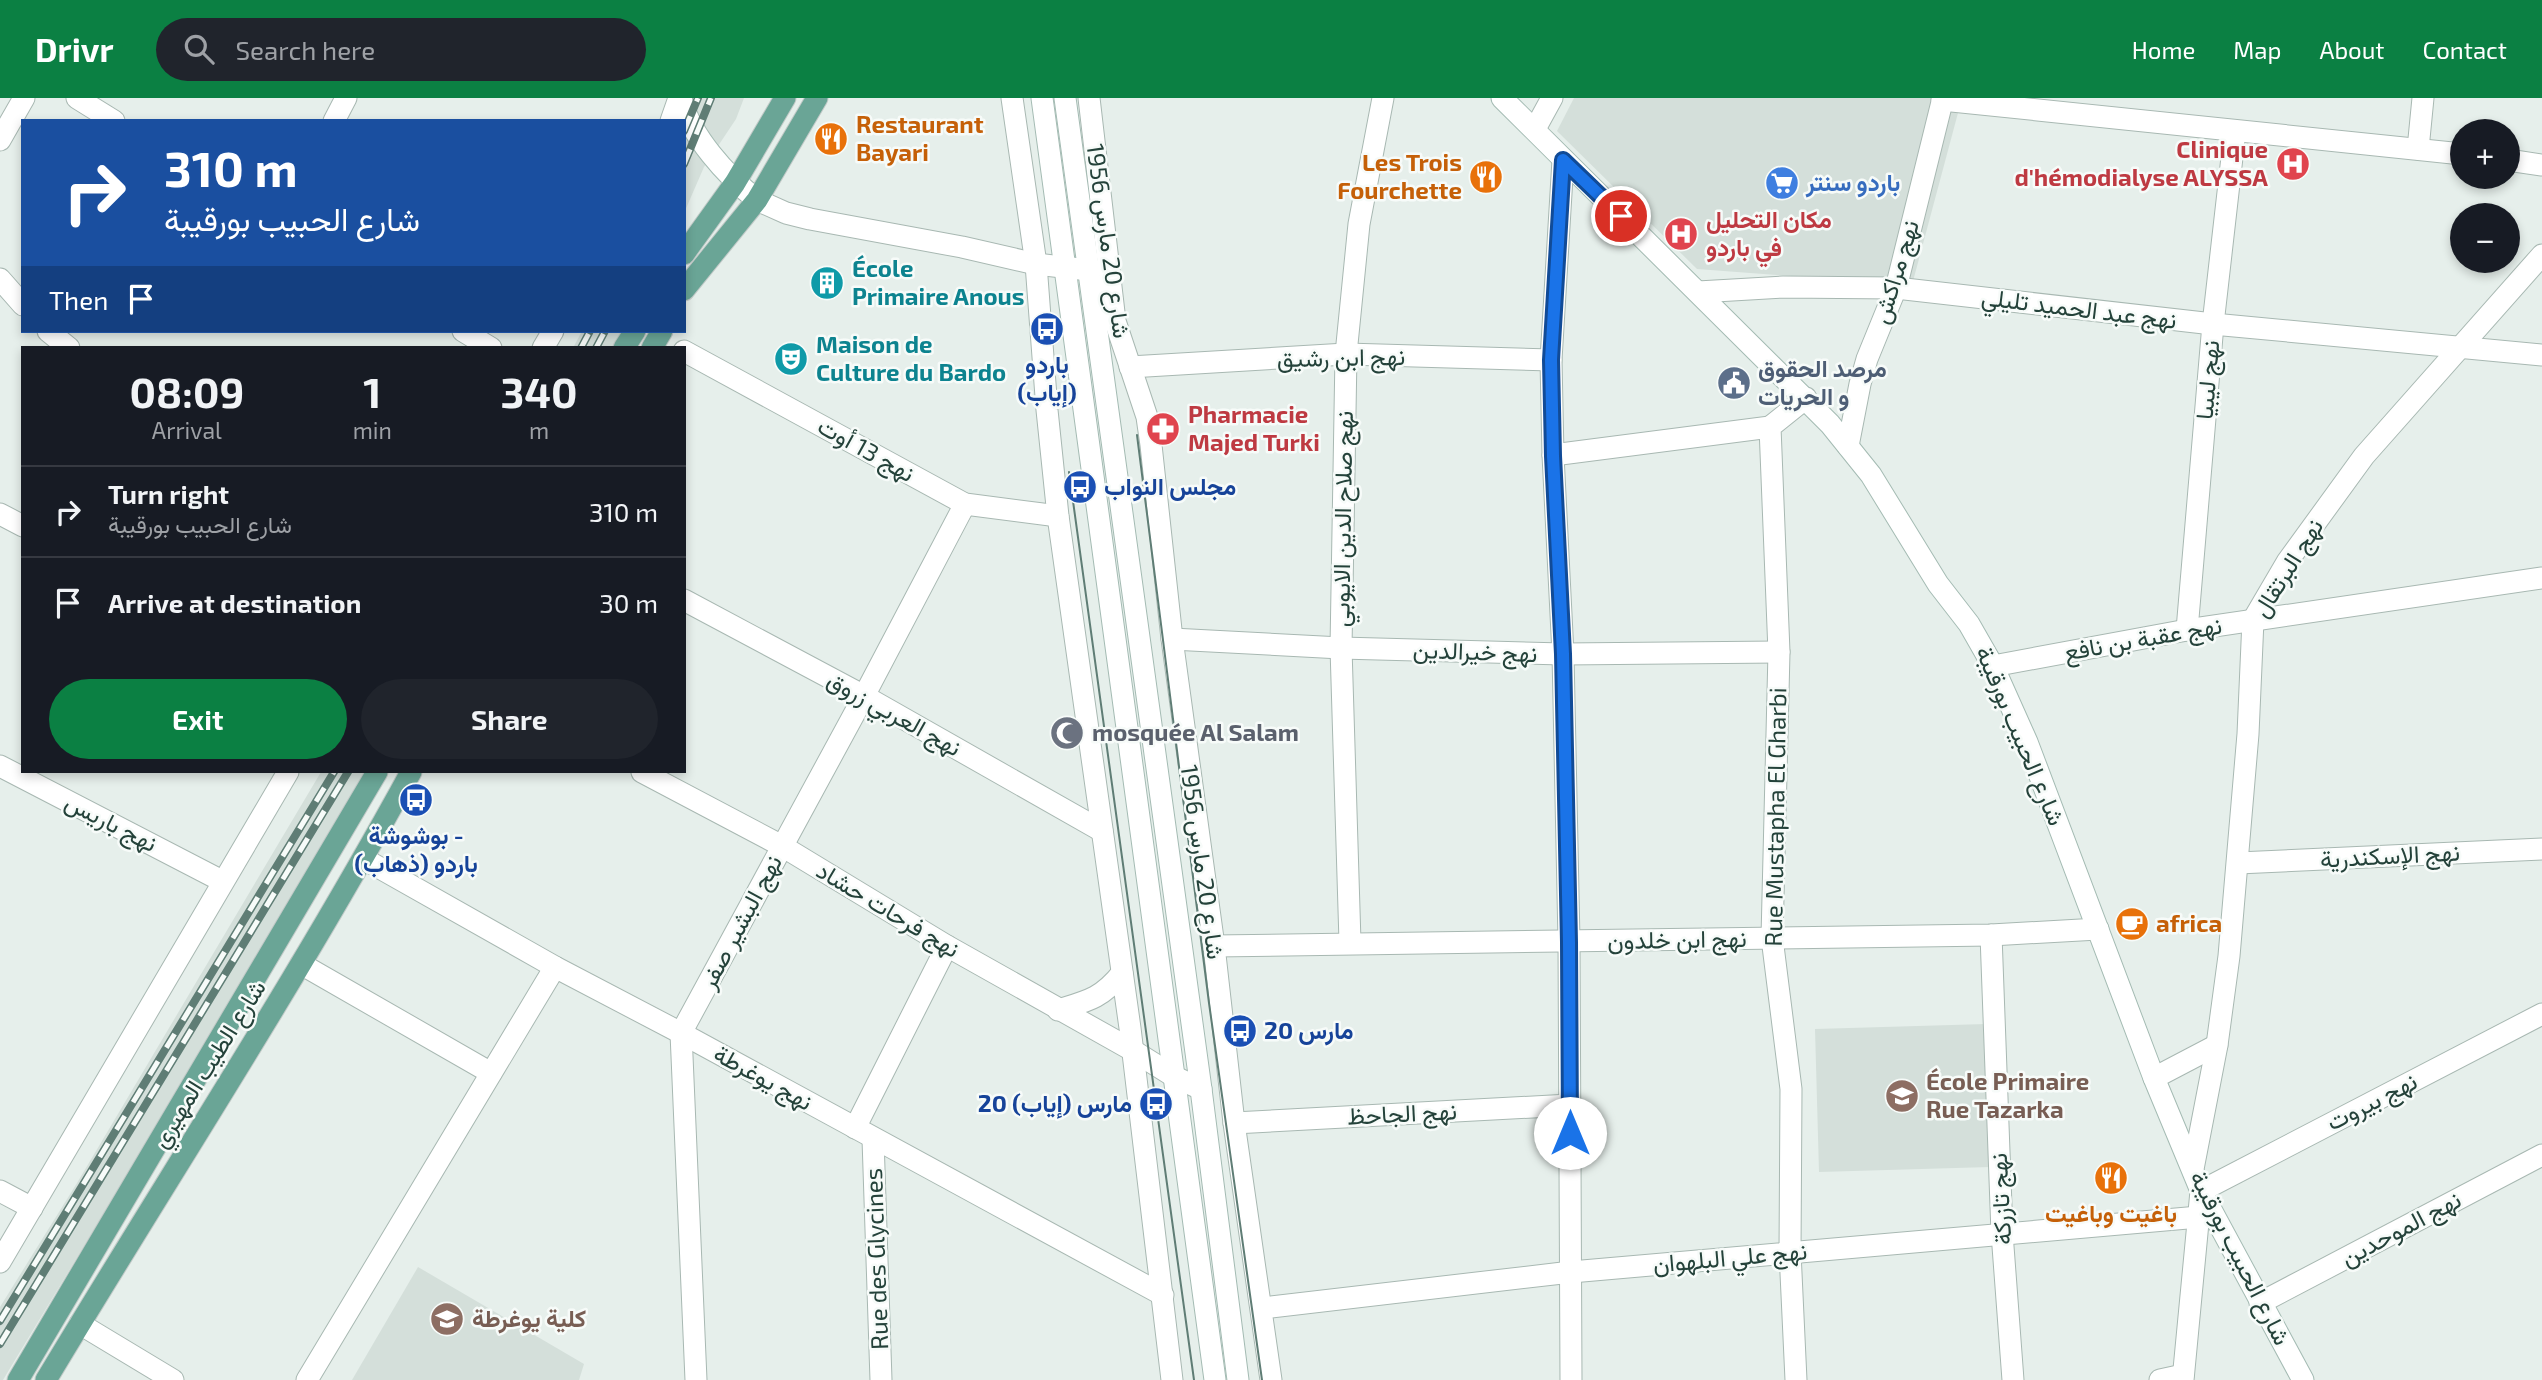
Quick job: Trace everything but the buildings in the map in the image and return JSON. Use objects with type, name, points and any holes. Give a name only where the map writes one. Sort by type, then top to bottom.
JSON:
[{"type":"main road","points":[[686,251],[735,183],[785,98]]},
{"type":"main road","points":[[686,286],[757,200],[817,98]]},
{"type":"main road","name":"شارع الطيب المهيري","points":[[18,1380],[376,773]]},
{"type":"main road","name":"شارع الطيب المهيري","points":[[46,1380],[301,964],[364,859],[410,773]]},
{"type":"street","points":[[0,140],[24,98]]},
{"type":"street","points":[[77,98],[111,119]]},
{"type":"street","points":[[335,119],[346,98]]},
{"type":"street","points":[[672,119],[680,98]]},
{"type":"street","points":[[680,98],[698,134],[735,183],[757,200],[786,213],[1036,264],[1089,270]]},
{"type":"street","points":[[1012,98],[1036,264],[1058,516],[1122,973],[1172,1380]]},
{"type":"street","name":"شارع 20 مارس 1956","points":[[1042,98],[1215,1380]]},
{"type":"street","name":"شارع 20 مارس 1956","points":[[1065,98],[1201,1089],[1238,1380]]},
{"type":"street","name":"شارع 20 مارس 1956","points":[[1089,98],[1112,301],[1118,334],[1147,418],[1151,445],[1172,639],[1214,946],[1234,1124],[1271,1380]]},
{"type":"street","name":"نهج صلاح الدين الايوبي","points":[[1350,942],[1341,648],[1346,355],[1359,224],[1382,98]]},
{"type":"street","name":"شارع الحبيب بورقيبة","points":[[1502,98],[1806,398],[1871,475],[1938,584],[1969,624],[1993,666],[2032,754],[2154,1078],[2201,1191],[2303,1380]]},
{"type":"street","points":[[1535,130],[1552,98]]},
{"type":"street","points":[[2418,149],[2423,98]]},
{"type":"street","points":[[1942,99],[2450,153]]},
{"type":"street","name":"نهج مراكش","points":[[1848,446],[1867,359],[1896,288],[1942,99]]},
{"type":"street","name":"نهج ليبيا","points":[[2187,630],[2213,324],[2235,131]]},
{"type":"street","points":[[1563,160],[1551,360],[1563,654],[1569,942],[1571,1380]]},
{"type":"street","points":[[2520,161],[2542,164]]},
{"type":"street","name":"نهج البرتقال","points":[[2193,1170],[2217,1045],[2238,863],[2253,620],[2287,562],[2364,456],[2542,255]]},
{"type":"street","points":[[0,279],[21,303]]},
{"type":"street","name":"نهج عبد الحميد تليلي","points":[[1698,292],[1783,287],[1896,288],[2213,324],[2542,355]]},
{"type":"street","points":[[50,333],[67,346]]},
{"type":"street","points":[[466,333],[488,346]]},
{"type":"street","points":[[657,339],[674,346]]},
{"type":"street","name":"نهج 13 أوت","points":[[686,352],[965,504],[1058,516]]},
{"type":"street","name":"نهج ابن رشيق","points":[[1130,367],[1346,355],[1551,360]]},
{"type":"street","points":[[1553,456],[1770,428],[1806,398]]},
{"type":"street","name":"Rue Mustapha El Gharbi","points":[[1770,428],[1779,652],[1772,938],[1791,1089],[1790,1252],[1796,1380]]},
{"type":"street","name":"نهج البشير صفر","points":[[681,1033],[965,504]]},
{"type":"street","points":[[0,514],[21,525]]},
{"type":"street","name":"نهج عقبة بن نافع","points":[[1993,666],[2187,630],[2542,578]]},
{"type":"street","name":"نهج العربي زروق","points":[[686,601],[864,696],[1102,831]]},
{"type":"street","name":"نهج خيرالدين","points":[[1172,639],[1341,648],[1563,654],[1779,652]]},
{"type":"street","name":"نهج باريس","points":[[0,766],[222,881]]},
{"type":"street","points":[[0,1262],[287,773]]},
{"type":"street","name":"نهج فرحات حشاد","points":[[644,773],[782,846],[947,946],[1175,1077],[1201,1089]]},
{"type":"street","name":"نهج الإسكندرية","points":[[2238,863],[2542,849]]},
{"type":"street","name":"نهج يوغرطة","points":[[364,859],[555,967],[1163,1295]]},
{"type":"street","name":"نهج ابن خلدون","points":[[1214,946],[1991,935],[2098,929]]},
{"type":"street","name":"نهج تازركة","points":[[1991,935],[2002,1233],[2013,1380]]},
{"type":"street","name":"Rue des Glycines","points":[[881,1380],[864,1134],[947,946]]},
{"type":"street","points":[[301,964],[491,1073]]},
{"type":"street","points":[[307,1380],[555,967]]},
{"type":"street","points":[[1058,1010],[1092,1000],[1109,989],[1122,973]]},
{"type":"street","name":"نهج بيروت","points":[[2201,1191],[2542,1014]]},
{"type":"street","points":[[681,1033],[696,1380]]},
{"type":"street","points":[[2154,1078],[2217,1045]]},
{"type":"street","name":"نهج الجاحظ","points":[[1234,1124],[1570,1105]]},
{"type":"street","name":"نهج الموحدين","points":[[2260,1303],[2542,1155]]},
{"type":"street","points":[[0,1191],[33,1208]]},
{"type":"street","points":[[2160,1380],[2183,1378],[2201,1191]]},
{"type":"street","name":"نهج علي البلهوان","points":[[1262,1308],[1571,1272],[2199,1216]]},
{"type":"street","points":[[1202,1294],[1225,1291]]},
{"type":"street","points":[[80,1324],[173,1380]]},
{"type":"shaded area","points":[[691,98],[744,98],[736,119],[704,167],[686,208],[686,119]]},
{"type":"shaded area","points":[[1574,98],[1962,98],[1912,285],[1697,269],[1557,131]]},
{"type":"shaded area","points":[[581,333],[627,333],[620,346],[574,346]]},
{"type":"shaded area","points":[[320,773],[369,773],[3,1380],[0,1380],[0,1307],[77,1183]]},
{"type":"shaded area","name":"École Primaire Rue Tazarka","points":[[1986,1024],[1990,1167],[1819,1172],[1815,1029]]},
{"type":"shaded area","name":"كلية يوغرطة","points":[[418,1267],[584,1364],[579,1380],[352,1380]]},
{"type":"tram line","points":[[1137,435],[1209,1003],[1262,1380]]},
{"type":"tram line","points":[[1069,472],[1194,1380]]},
{"type":"railway","points":[[686,126],[698,98]]},
{"type":"railway","points":[[686,159],[711,98]]},
{"type":"railway","points":[[582,346],[589,333]]},
{"type":"railway","points":[[597,346],[604,333]]},
{"type":"railway","points":[[0,1321],[333,773]]},
{"type":"railway","points":[[0,1344],[347,773]]},
{"type":"place","name":"Restaurant Bayari","points":[[831,139]]},
{"type":"place","name":"Clinique d'hémodialyse ALYSSA","points":[[2293,164]]},
{"type":"place","name":"Les Trois Fourchette","points":[[1486,177]]},
{"type":"place","name":"باردو سنتر","points":[[1782,183]]},
{"type":"place","name":"مكان التحليل في باردو","points":[[1681,234]]},
{"type":"place","name":"École Primaire Anous","points":[[827,283]]},
{"type":"place","name":"باردو (إياب)","points":[[1047,329]]},
{"type":"place","name":"Maison de Culture du Bardo","points":[[791,359]]},
{"type":"place","name":"مرصد الحقوق و الحريات","points":[[1734,383]]},
{"type":"place","name":"Pharmacie Majed Turki","points":[[1163,429]]},
{"type":"place","name":"مجلس النواب","points":[[1080,487]]},
{"type":"place","name":"mosquée Al Salam","points":[[1067,733]]},
{"type":"place","name":"بوشوشة - باردو (ذهاب)","points":[[416,800]]},
{"type":"place","name":"africa","points":[[2132,924]]},
{"type":"place","name":"20 مارس","points":[[1240,1031]]},
{"type":"place","name":"École Primaire Rue Tazarka","points":[[1902,1096]]},
{"type":"place","name":"20 مارس (إياب)","points":[[1156,1104]]},
{"type":"place","name":"باغيت وباغيت","points":[[2111,1178]]},
{"type":"place","name":"كلية يوغرطة","points":[[447,1319]]},
{"type":"route","points":[[1570,1133],[1563,654],[1551,360],[1563,160],[1621,216]]}]
